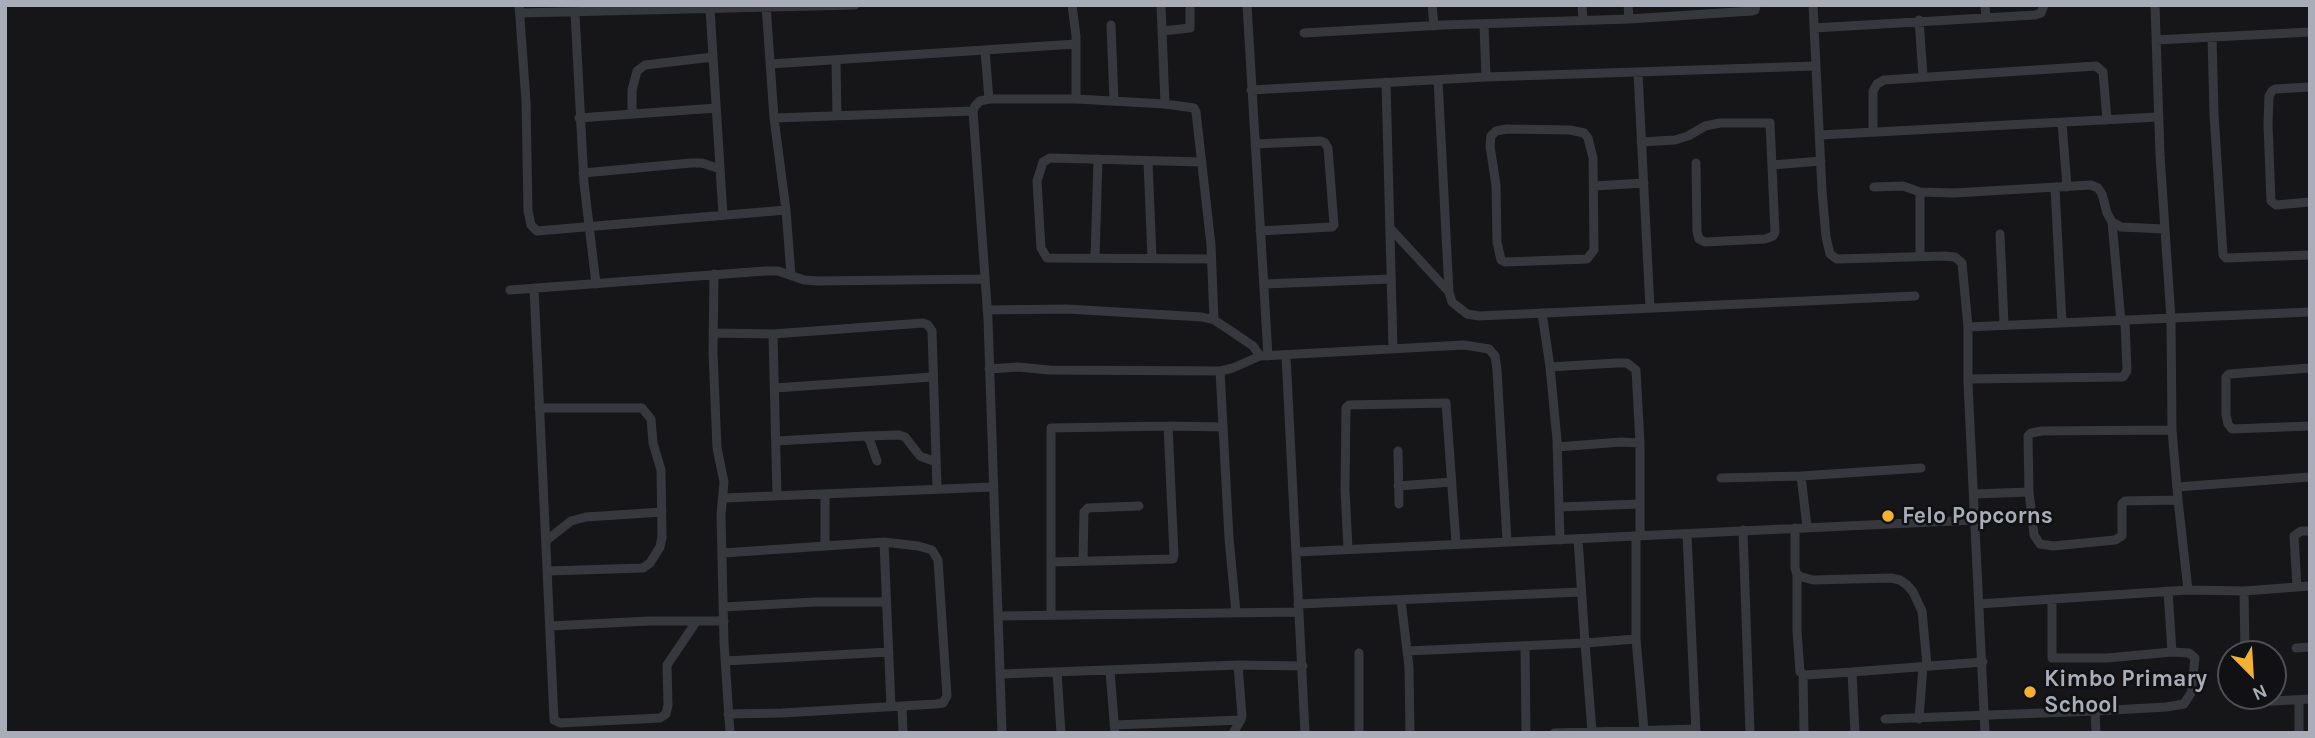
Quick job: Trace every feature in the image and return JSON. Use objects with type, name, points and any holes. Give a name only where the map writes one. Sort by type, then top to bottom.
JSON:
[{"type":"street","points":[[786,210],[537,231],[531,225],[528,211],[526,101],[520,9],[575,13],[855,5]]},
{"type":"street","points":[[1072,5],[1076,44],[1076,99]]},
{"type":"street","points":[[1161,5],[1165,104]]},
{"type":"street","points":[[1162,31],[1190,28],[1191,5]]},
{"type":"street","points":[[1247,5],[1264,284],[1264,356]]},
{"type":"street","points":[[1432,5],[1434,26]]},
{"type":"street","points":[[1581,5],[1583,20]]},
{"type":"street","points":[[1628,5],[1629,19]]},
{"type":"street","points":[[1304,33],[1629,19],[1752,11],[1756,5]]},
{"type":"street","points":[[1813,5],[1826,237],[1830,254],[1837,259],[1920,256],[1955,257],[1962,262],[1968,327],[1968,379],[1985,733]]},
{"type":"street","points":[[1985,5],[1986,17]]},
{"type":"street","points":[[1814,27],[2035,15],[2041,13],[2044,5]]},
{"type":"street","points":[[2155,5],[2158,117],[2171,319],[2172,430],[2188,590]]},
{"type":"street","points":[[766,7],[774,118],[791,275]]},
{"type":"street","points":[[710,9],[723,215]]},
{"type":"street","points":[[575,13],[583,173],[596,284]]},
{"type":"street","points":[[1919,20],[1923,76]]},
{"type":"street","points":[[1484,24],[1486,77]]},
{"type":"street","points":[[1111,25],[1114,101]]},
{"type":"street","points":[[2156,40],[2310,33]]},
{"type":"street","points":[[2212,37],[2223,255],[2226,258],[2310,255]]},
{"type":"street","points":[[770,64],[1076,44]]},
{"type":"street","points":[[985,51],[989,99]]},
{"type":"street","points":[[632,114],[632,90],[637,71],[645,65],[713,57]]},
{"type":"street","points":[[836,61],[837,117]]},
{"type":"street","points":[[1251,90],[1486,77],[1815,66]]},
{"type":"street","points":[[1873,132],[1871,99],[1877,84],[1884,80],[2095,66],[2103,72],[2107,120]]},
{"type":"street","points":[[1638,74],[1650,308]]},
{"type":"street","points":[[1438,80],[1449,292],[1452,302],[1467,314],[1479,316],[1915,296]]},
{"type":"street","points":[[1386,82],[1393,348]]},
{"type":"street","points":[[2310,87],[2272,91],[2269,96],[2268,124],[2271,201],[2276,205],[2310,202]]},
{"type":"street","points":[[1002,733],[987,310],[973,111],[980,102],[989,99],[1076,99],[1194,108],[1202,162],[1214,320]]},
{"type":"street","points":[[579,118],[716,108]]},
{"type":"street","points":[[774,118],[973,111]]},
{"type":"street","points":[[1820,135],[2158,117]]},
{"type":"street","points":[[2062,123],[2067,187]]},
{"type":"street","points":[[1642,142],[1675,140],[1712,124],[1771,125],[1773,236],[1765,239],[1705,242],[1699,239],[1696,163]]},
{"type":"street","points":[[1570,130],[1584,133],[1590,141],[1594,186],[1594,250],[1587,259],[1501,260],[1497,242],[1496,185],[1490,146],[1491,136],[1496,131],[1570,130]]},
{"type":"street","points":[[1255,144],[1325,143],[1328,148],[1334,225],[1260,231]]},
{"type":"street","points":[[1202,162],[1050,158],[1043,162],[1037,181],[1041,247],[1047,258],[1211,259]]},
{"type":"street","points":[[1095,258],[1098,159]]},
{"type":"street","points":[[1148,161],[1152,258]]},
{"type":"street","points":[[1772,165],[1821,162]]},
{"type":"street","points":[[583,173],[691,163],[702,163],[720,169]]},
{"type":"street","points":[[1594,186],[1644,183]]},
{"type":"street","points":[[1874,187],[1902,186],[1920,192],[1954,193],[2091,185],[2098,188],[2112,222],[2127,371],[2123,377],[1968,379]]},
{"type":"street","points":[[2055,188],[2062,323]]},
{"type":"street","points":[[1920,192],[1920,256]]},
{"type":"street","points":[[2112,222],[2121,227],[2165,229]]},
{"type":"street","points":[[1390,228],[1449,292]]},
{"type":"street","points":[[2000,234],[2004,324]]},
{"type":"street","points":[[510,290],[765,271],[818,281],[985,279]]},
{"type":"street","points":[[714,274],[713,334],[717,448],[724,477],[721,515],[730,733]]},
{"type":"street","points":[[1264,284],[1391,279]]},
{"type":"street","points":[[534,288],[554,720],[560,723],[646,720],[660,718],[666,714],[667,665],[696,622]]},
{"type":"street","points":[[987,310],[1067,309],[1189,315],[1214,320],[1264,356]]},
{"type":"street","points":[[1968,327],[2310,312]]},
{"type":"street","points":[[1542,313],[1557,447],[1560,540]]},
{"type":"street","points":[[713,334],[773,334],[923,323],[928,325],[932,331],[937,488]]},
{"type":"street","points":[[773,334],[777,496]]},
{"type":"street","points":[[989,369],[1018,367],[1049,370],[1220,371],[1264,356],[1464,345],[1489,349],[1494,356],[1497,370],[1507,541]]},
{"type":"street","points":[[1286,355],[1306,733]]},
{"type":"street","points":[[1550,367],[1616,363],[1632,365],[1637,376],[1640,504],[1636,639],[1644,730]]},
{"type":"street","points":[[2310,369],[2229,374],[2226,383],[2228,424],[2232,429],[2310,426]]},
{"type":"street","points":[[1220,371],[1236,613]]},
{"type":"street","points":[[775,388],[932,377]]},
{"type":"street","points":[[1348,549],[1345,490],[1347,406],[1446,403],[1456,543]]},
{"type":"street","points":[[539,408],[642,408],[651,419],[653,443],[660,470],[662,537],[660,547],[650,563],[643,568],[548,571]]},
{"type":"street","points":[[1052,562],[1173,559],[1168,426]]},
{"type":"street","points":[[1051,615],[1051,428],[1223,427]]},
{"type":"street","points":[[2172,430],[2031,433],[2028,436],[2029,492],[2034,535],[2040,544],[2045,545],[2115,540],[2122,536],[2122,504],[2125,501],[2178,500]]},
{"type":"street","points":[[776,441],[899,435],[905,437],[920,456],[936,462]]},
{"type":"street","points":[[866,436],[877,460]]},
{"type":"street","points":[[1557,447],[1640,443]]},
{"type":"street","points":[[1398,451],[1399,505]]},
{"type":"street","points":[[1721,478],[1921,468]]},
{"type":"street","points":[[1801,476],[1807,527]]},
{"type":"street","points":[[2177,487],[2310,477]]},
{"type":"street","points":[[1398,486],[1452,482]]},
{"type":"street","points":[[723,498],[993,487]]},
{"type":"street","points":[[1974,494],[2029,492]]},
{"type":"street","points":[[825,494],[825,546]]},
{"type":"street","points":[[1559,507],[1640,504]]},
{"type":"street","points":[[1083,561],[1084,512],[1088,508],[1139,506]]},
{"type":"street","points":[[547,540],[571,521],[586,517],[662,512]]},
{"type":"street","points":[[1297,552],[1974,520]]},
{"type":"street","points":[[1795,528],[1797,631],[1804,733]]},
{"type":"street","points":[[1743,530],[1750,733]]},
{"type":"street","points":[[2297,587],[2294,536],[2301,531],[2310,531]]},
{"type":"street","points":[[1554,733],[1696,731],[1688,534]]},
{"type":"street","points":[[1578,539],[1591,731]]},
{"type":"street","points":[[723,553],[884,542],[932,550],[938,560],[947,696],[943,703],[936,705],[728,714]]},
{"type":"street","points":[[884,542],[891,707]]},
{"type":"street","points":[[1797,575],[1813,580],[1891,578],[1900,580],[1913,592],[1922,611],[1925,666],[1919,719]]},
{"type":"street","points":[[1979,604],[2188,590],[2244,591],[2310,586]]},
{"type":"street","points":[[2244,591],[2245,640]]},
{"type":"street","points":[[999,616],[1236,613],[1401,600],[1581,592]]},
{"type":"street","points":[[2168,592],[2172,652]]},
{"type":"street","points":[[1885,719],[2095,712],[2184,704],[2191,693],[2195,658],[2189,653],[2052,659],[2052,599]]},
{"type":"street","points":[[1401,600],[1409,667],[1410,733]]},
{"type":"street","points":[[724,607],[815,602],[886,602]]},
{"type":"street","points":[[550,626],[649,621],[724,621]]},
{"type":"street","points":[[1407,651],[1636,639]]},
{"type":"street","points":[[1525,646],[1526,733]]},
{"type":"street","points":[[2296,648],[2310,647]]},
{"type":"street","points":[[725,661],[889,652]]},
{"type":"street","points":[[1359,653],[1359,733]]},
{"type":"street","points":[[1802,674],[1983,662]]},
{"type":"street","points":[[1001,674],[1238,665],[1303,667]]},
{"type":"street","points":[[1233,733],[1241,720],[1238,665]]},
{"type":"street","points":[[1110,671],[1115,729],[1241,720]]},
{"type":"street","points":[[1058,672],[1061,733]]},
{"type":"street","points":[[1852,672],[1855,733]]},
{"type":"street","points":[[2287,701],[2310,699]]},
{"type":"street","points":[[2299,700],[2299,733]]},
{"type":"street","points":[[902,706],[903,733]]},
{"type":"street","points":[[2095,712],[2096,733]]},
{"type":"place","name":"Felo Popcorns","points":[[1888,516]]},
{"type":"place","name":"Kimbo Primary School","points":[[2030,692]]}]
